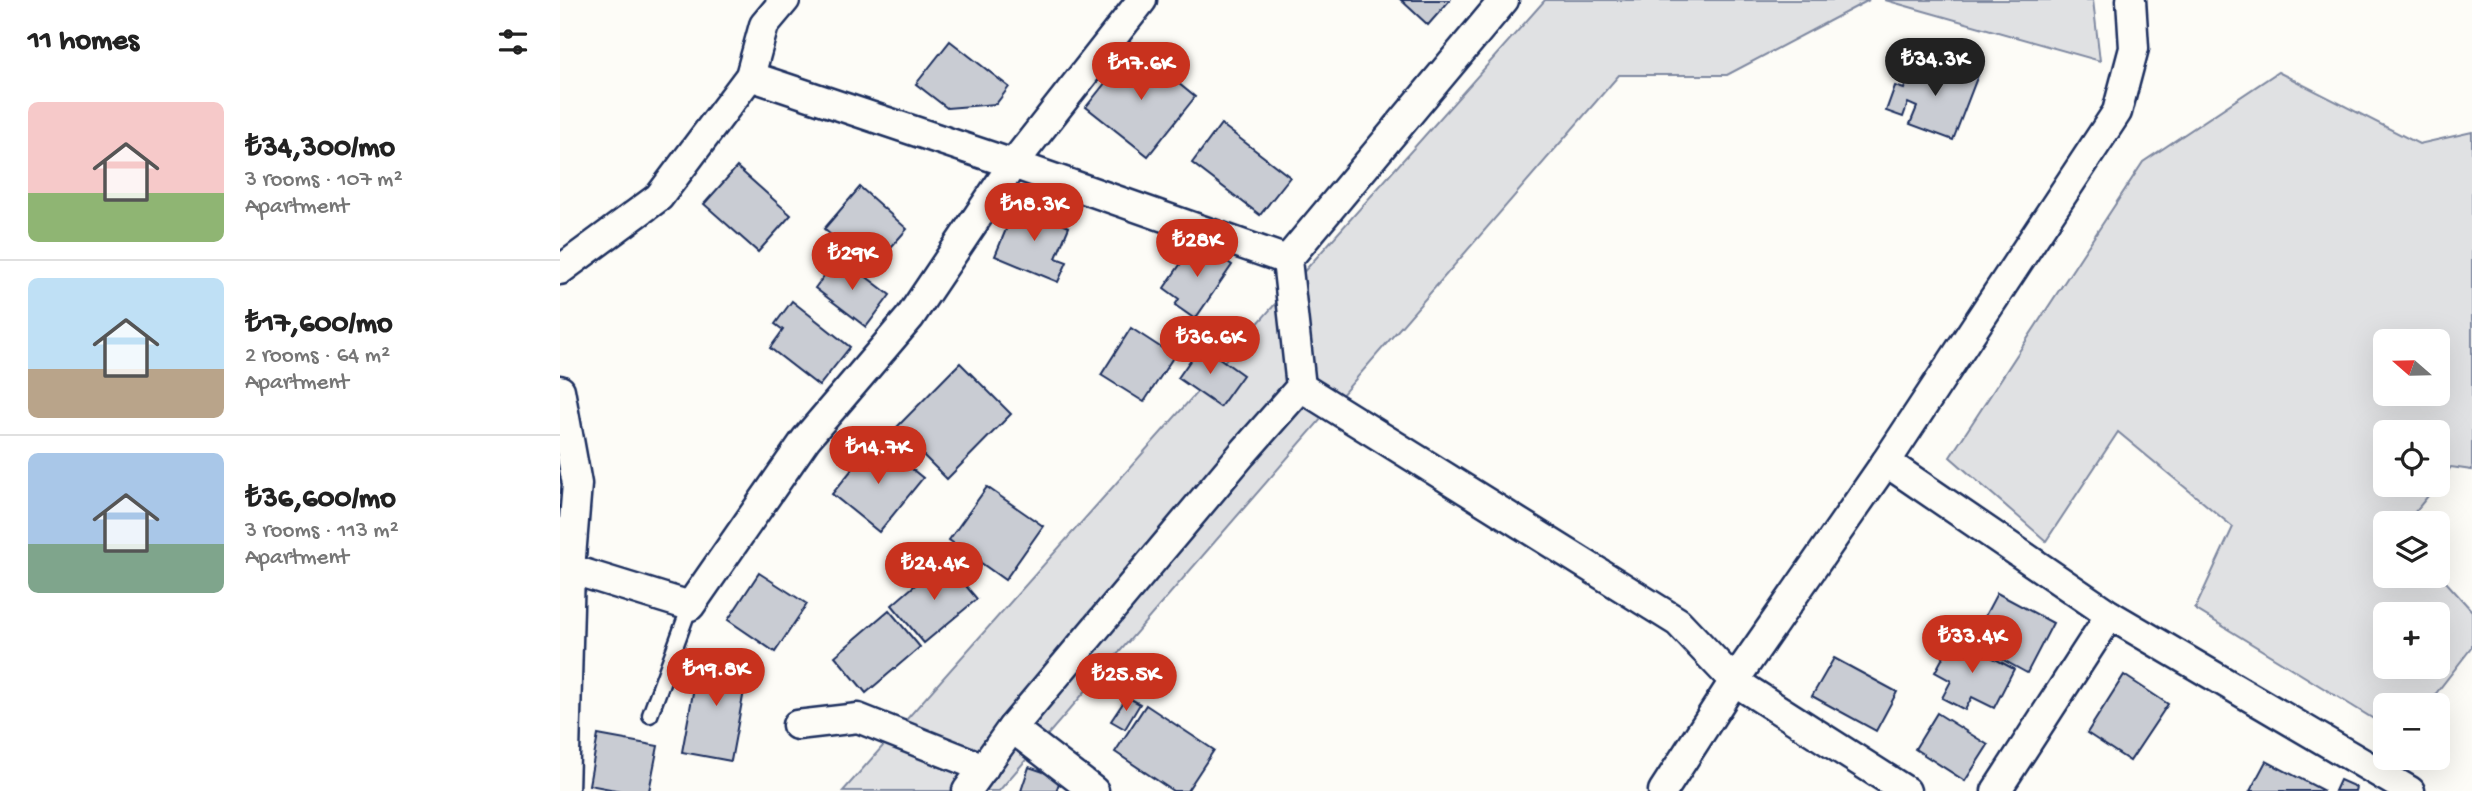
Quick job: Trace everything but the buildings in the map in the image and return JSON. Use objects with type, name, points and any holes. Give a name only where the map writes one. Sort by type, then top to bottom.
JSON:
[{"type":"street","points":[[560,270],[659,197],[750,76],[764,25],[785,0]]},
{"type":"street","points":[[570,569],[690,606],[806,439],[910,317],[1013,164],[1142,0]]},
{"type":"street","points":[[967,791],[987,779],[1012,728],[1301,387],[1287,260],[1504,0]]},
{"type":"street","points":[[1663,791],[1734,681],[1886,462],[2117,112],[2134,48],[2131,0]]},
{"type":"street","points":[[750,76],[1287,260]]},
{"type":"street","points":[[1301,387],[1678,622],[1734,681],[1906,791]]},
{"type":"street","points":[[560,390],[577,484],[570,569],[564,791]]},
{"type":"street","points":[[1886,462],[2110,615],[2410,791]]},
{"type":"street","points":[[1996,791],[2110,615]]},
{"type":"street","points":[[797,725],[858,718],[987,779]]},
{"type":"street","points":[[1012,728],[1094,791]]},
{"type":"lane","points":[[650,715],[690,606]]},
{"type":"shaded area","points":[[1545,0],[1869,0],[1727,75],[1619,75],[999,791],[843,791]]},
{"type":"shaded area","points":[[1885,0],[2093,0],[2100,61]]},
{"type":"shaded area","points":[[2278,72],[2419,144],[2472,132],[2472,470],[2450,468],[2450,420],[2373,420],[2373,497],[2427,497],[2416,511],[2373,511],[2373,588],[2450,586],[2472,611],[2472,647],[2450,675],[2450,602],[2373,602],[2373,679],[2447,679],[2436,693],[2373,693],[2373,719],[2195,609],[2233,527],[2118,432],[2046,541],[1950,457],[2143,162]]}]
